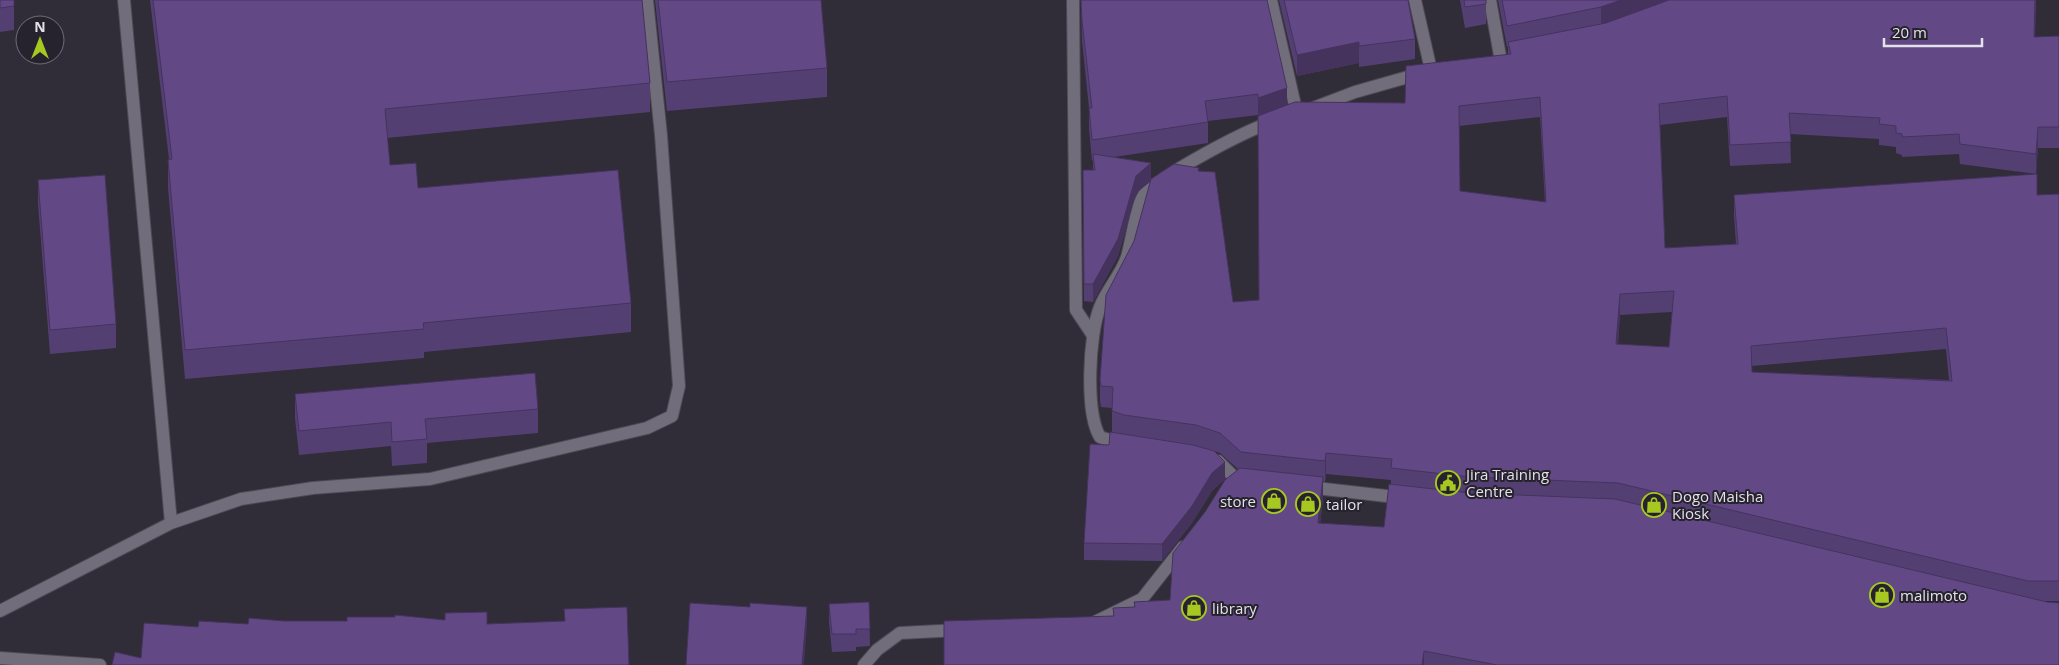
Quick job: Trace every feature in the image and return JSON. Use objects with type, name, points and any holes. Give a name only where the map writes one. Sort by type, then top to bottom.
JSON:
[{"type":"street","points":[[124,0],[171,523]]},
{"type":"street","points":[[0,611],[171,523],[242,499],[313,488],[430,479],[647,428],[672,416],[679,386],[661,135],[647,0]]},
{"type":"street","points":[[1072,0],[1076,310],[1092,334]]},
{"type":"street","points":[[1271,0],[1297,114]]},
{"type":"street","points":[[1135,446],[1100,437],[1096,430],[1091,397],[1092,334],[1100,306],[1126,259],[1144,196],[1188,165],[1256,128],[1356,92],[1436,69],[1415,0]]},
{"type":"street","points":[[1490,0],[1500,56]]},
{"type":"street","points":[[1202,457],[1218,462],[1242,480],[1225,490]]},
{"type":"street","points":[[1296,486],[1412,499]]},
{"type":"street","points":[[1082,624],[1092,624],[1142,599],[1193,535]]},
{"type":"street","points":[[864,665],[877,650],[900,633],[976,630]]},
{"type":"street","points":[[0,658],[100,665]]},
{"type":"building","points":[[0,0],[14,0],[14,6],[0,8]]},
{"type":"building","points":[[153,0],[642,0],[650,83],[385,109],[390,165],[416,163],[418,188],[618,170],[631,303],[423,323],[424,329],[185,350],[168,160],[172,159]]},
{"type":"building","points":[[658,0],[821,0],[827,68],[667,82]]},
{"type":"building","points":[[1081,0],[1267,0],[1287,88],[1258,98],[1258,94],[1205,101],[1208,122],[1092,140],[1089,108],[1092,108]]},
{"type":"building","points":[[1284,0],[1408,0],[1415,39],[1359,46],[1359,42],[1297,55]]},
{"type":"building","points":[[1464,0],[1486,0],[1486,4],[1465,7]]},
{"type":"building","points":[[1502,0],[1621,0],[1601,7],[1507,26]]},
{"type":"building","points":[[1669,0],[2035,0],[2034,37],[2059,36],[2059,127],[2038,127],[2036,154],[1960,144],[1959,134],[1902,137],[1902,134],[1896,133],[1896,126],[1879,124],[1880,118],[1789,113],[1791,142],[1730,145],[1727,96],[1659,104],[1665,248],[1738,244],[1734,195],[2037,174],[2037,195],[2059,194],[2059,581],[2028,581],[1618,483],[1471,477],[1391,468],[1392,459],[1326,453],[1325,461],[1241,452],[1220,433],[1196,425],[1124,415],[1112,411],[1113,387],[1101,386],[1100,380],[1106,295],[1134,241],[1151,179],[1174,164],[1199,168],[1198,171],[1215,172],[1233,302],[1259,300],[1258,116],[1295,102],[1405,103],[1406,66],[1511,54],[1508,42],[1606,23]],"holes":[[[1540,97],[1546,202],[1460,191],[1459,106]],[[1674,291],[1669,347],[1616,344],[1620,294]],[[1946,328],[1952,381],[1752,372],[1751,346]]]},
{"type":"building","points":[[1093,154],[1151,163],[1136,176],[1118,239],[1093,284],[1084,284],[1083,170],[1095,170]]},
{"type":"building","points":[[105,175],[116,324],[50,330],[38,180]]},
{"type":"building","points":[[535,373],[538,409],[425,419],[427,439],[392,442],[391,422],[299,431],[295,394]]},
{"type":"building","points":[[1110,432],[1193,445],[1214,451],[1225,462],[1212,473],[1192,506],[1162,544],[1084,543],[1090,444],[1109,445]]},
{"type":"building","points":[[1240,468],[1323,477],[1318,523],[1384,527],[1389,484],[1470,493],[1615,499],[2047,602],[2059,603],[2059,665],[1497,665],[1424,651],[1422,665],[944,665],[944,621],[1114,616],[1113,608],[1135,607],[1134,602],[1170,600],[1173,553],[1205,512],[1225,480]]},
{"type":"building","points":[[869,602],[870,629],[856,629],[856,634],[832,634],[829,604]]},
{"type":"building","points":[[690,603],[750,607],[750,603],[807,607],[802,665],[686,665]]},
{"type":"building","points":[[627,607],[629,665],[112,665],[115,652],[141,658],[144,623],[198,627],[199,621],[248,624],[249,618],[284,621],[347,621],[347,617],[395,617],[395,615],[445,620],[445,613],[487,612],[487,624],[565,621],[564,609]]},
{"type":"place","name":"Jira Training Centre","points":[[1448,483]]},
{"type":"place","name":"store","points":[[1274,501]]},
{"type":"place","name":"tailor","points":[[1308,504]]},
{"type":"place","name":"Dogo Maisha Kiosk","points":[[1654,505]]},
{"type":"place","name":"malimoto","points":[[1882,595]]},
{"type":"place","name":"library","points":[[1194,608]]}]
